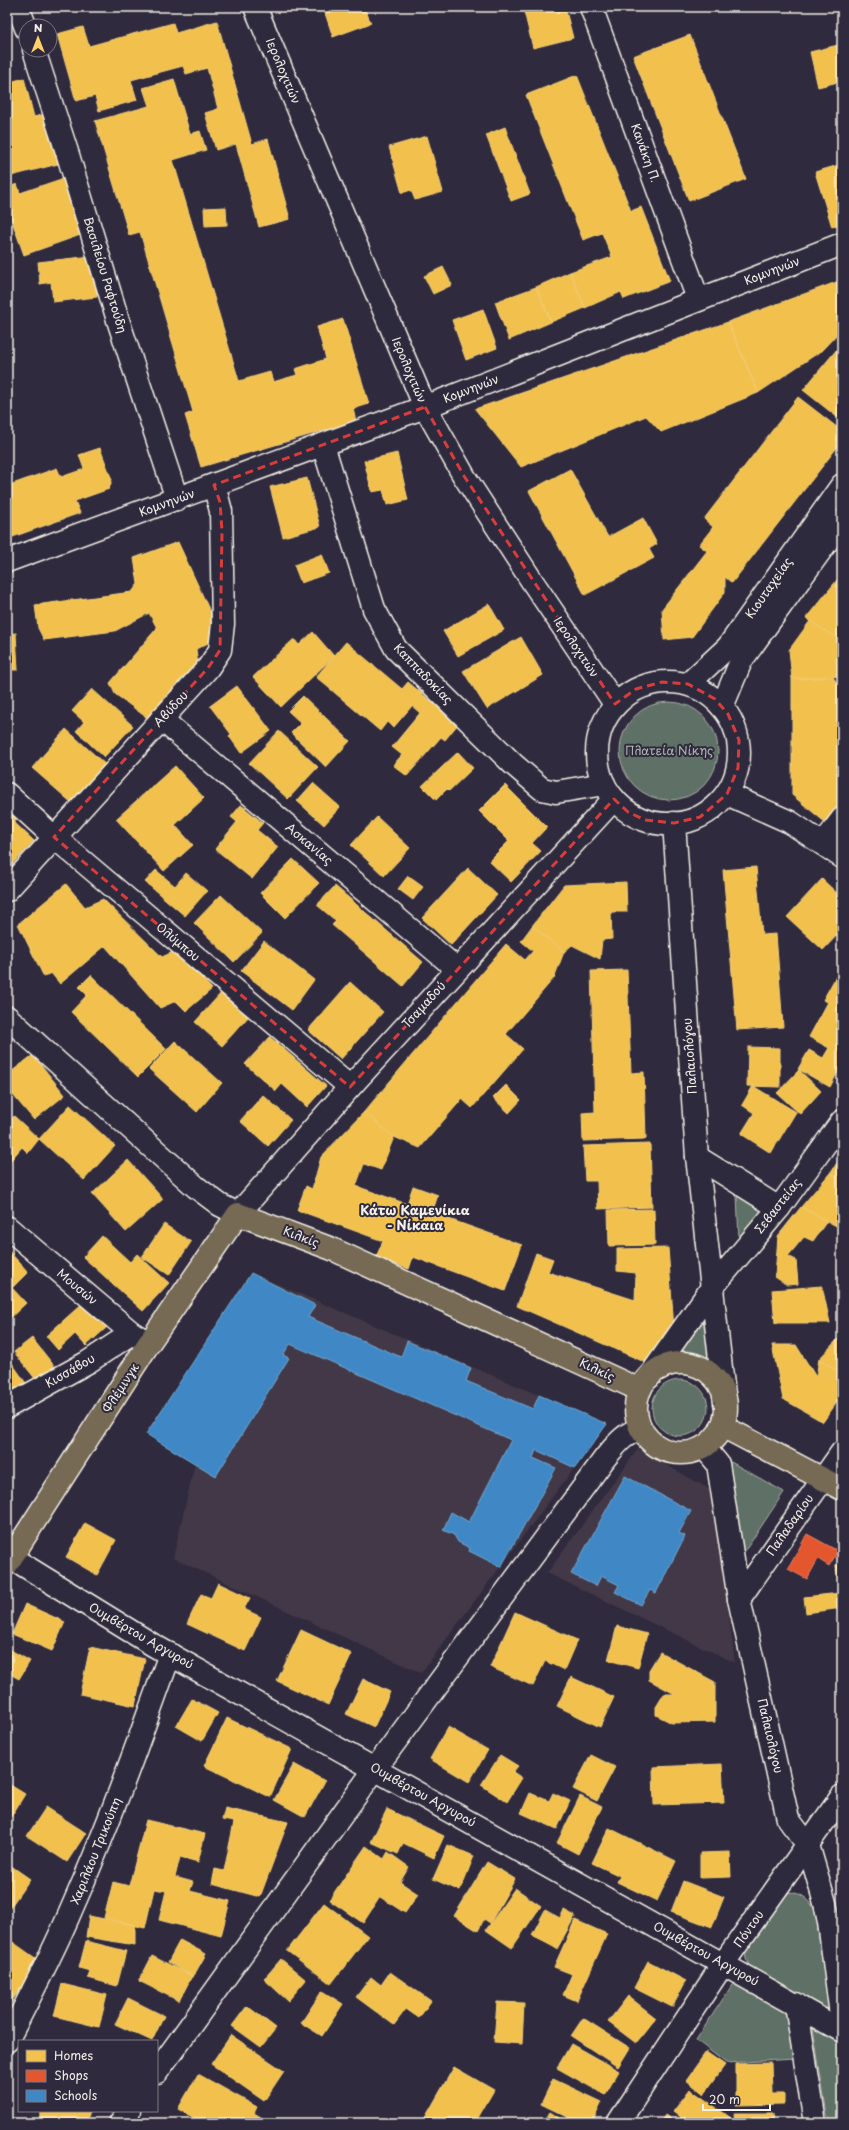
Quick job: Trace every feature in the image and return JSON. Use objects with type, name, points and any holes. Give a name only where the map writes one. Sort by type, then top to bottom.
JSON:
[{"type":"main road","name":"Φλέμινγκ","points":[[8,1559],[141,1338],[238,1214]]},
{"type":"main road","name":"Κιλκίς","points":[[238,1214],[332,1249],[644,1383]]},
{"type":"main road","points":[[677,1363],[693,1365],[709,1373],[722,1390],[725,1403],[726,1412],[722,1426],[716,1436],[704,1447],[687,1453],[670,1452],[649,1440],[641,1429],[636,1412],[637,1397],[644,1383],[662,1368],[677,1363]]},
{"type":"main road","points":[[722,1426],[842,1489]]},
{"type":"street","points":[[18,7],[22,18]]},
{"type":"street","name":"Ιερολοχιτών","points":[[255,7],[425,407],[464,476],[532,581],[615,704]]},
{"type":"street","name":"Κανάκη Π.","points":[[592,7],[698,299]]},
{"type":"street","name":"Βασιλείου Ραφτούδη","points":[[37,58],[68,155],[118,320],[177,499]]},
{"type":"street","name":"Κομνηνών","points":[[7,561],[425,407],[842,244]]},
{"type":"street","name":"Καππαδοκίας","points":[[323,445],[374,609],[396,649],[513,764],[542,789],[556,792],[609,792]]},
{"type":"street","name":"Αβύδου","points":[[7,890],[215,659],[221,645],[223,605],[221,511],[214,485]]},
{"type":"street","name":"Κιουταχείας","points":[[688,684],[728,647],[842,485]]},
{"type":"street","name":"Κιουταχείας","points":[[722,707],[742,661],[842,521]]},
{"type":"street","points":[[670,682],[688,684],[707,693],[722,707],[736,731],[740,749],[738,768],[727,794],[715,807],[704,814],[691,820],[674,824],[664,824],[645,820],[628,812],[609,792],[598,768],[597,743],[602,726],[615,704],[629,693],[645,685],[670,682]]},
{"type":"street","name":"Ασκανίας","points":[[161,719],[457,969]]},
{"type":"street","name":"Τσαμαδού","points":[[238,1214],[457,969],[609,792]]},
{"type":"street","name":"Ολύμπου","points":[[7,794],[54,837],[350,1087]]},
{"type":"street","points":[[727,794],[777,815],[842,857]]},
{"type":"street","points":[[823,844],[842,819]]},
{"type":"street","name":"Παλαιολόγου","points":[[674,824],[697,1158],[725,1403]]},
{"type":"street","name":"Κιλκίς","points":[[7,1017],[196,1187],[220,1205],[238,1214]]},
{"type":"street","name":"Σεβαστείας","points":[[644,1383],[711,1289],[779,1208],[842,1121]]},
{"type":"street","points":[[697,1158],[779,1208]]},
{"type":"street","name":"Μουσών","points":[[7,1227],[141,1338]]},
{"type":"street","name":"Κισσάβου","points":[[7,1407],[88,1362],[141,1338]]},
{"type":"street","points":[[158,2071],[376,1768],[620,1439],[641,1429]]},
{"type":"street","name":"Παλαιολόγου","points":[[704,1447],[718,1464],[740,1599],[788,1819],[808,1845],[829,1922],[842,2023]]},
{"type":"street","name":"Παλαδαρίου","points":[[740,1599],[842,1452]]},
{"type":"street","name":"Ουμβέρτου Αργυρού","points":[[8,1559],[170,1654],[376,1768],[842,2031]]},
{"type":"street","name":"Χαριλάου Τρικούπη","points":[[7,2041],[48,1961],[81,1887],[118,1796],[170,1654]]},
{"type":"street","name":"Πόντου","points":[[618,2123],[723,1964],[842,1796]]},
{"type":"street","points":[[796,2004],[814,2123]]},
{"type":"street","points":[[120,2123],[128,2112]]},
{"type":"highlighted area","points":[[425,407],[464,476],[615,704],[636,689],[662,682],[688,684],[715,699],[728,714],[739,740],[738,768],[727,794],[700,817],[674,823],[645,820],[628,812],[614,799],[350,1087],[54,837],[208,668],[220,650],[222,532],[220,502],[214,485]]},
{"type":"shaded area","points":[[251,1273],[607,1424],[421,1673],[173,1558],[195,1463],[146,1434]]},
{"type":"shaded area","points":[[638,1449],[713,1491],[735,1663],[547,1573]]},
{"type":"green space","name":"Πλατεία Νίκης","points":[[669,702],[688,706],[703,717],[714,732],[718,751],[714,770],[703,785],[688,796],[669,800],[650,796],[635,785],[624,770],[620,751],[624,732],[635,717],[650,706]]},
{"type":"green space","points":[[737,1195],[766,1210],[739,1240]]},
{"type":"green space","points":[[704,1317],[709,1359],[679,1352]]},
{"type":"green space","points":[[674,1380],[686,1380],[696,1384],[704,1392],[708,1402],[708,1414],[704,1424],[696,1432],[686,1436],[674,1436],[664,1432],[656,1424],[652,1414],[652,1402],[656,1392],[664,1384]]},
{"type":"green space","points":[[731,1462],[784,1492],[741,1557],[729,1463]]},
{"type":"green space","points":[[790,1892],[799,1894],[805,1898],[815,1910],[829,2008],[824,2010],[751,1969],[746,1959],[745,1952],[780,1900]]},
{"type":"green space","points":[[734,1982],[788,2012],[795,2059],[726,2063],[696,2040]]},
{"type":"green space","points":[[813,2028],[842,2044],[842,2123],[834,2123],[827,2115]]},
{"type":"building: Homes","points":[[323,7],[364,7],[371,23],[333,37]]},
{"type":"building: Homes","points":[[523,7],[565,7],[573,38],[533,48]]},
{"type":"building: Homes","points":[[217,21],[252,144],[268,139],[290,219],[259,227],[236,144],[216,150],[205,113],[218,109],[207,68],[186,74],[183,66],[131,80],[137,100],[99,111],[95,96],[76,101],[58,34],[83,27],[89,46],[173,23],[176,33]]},
{"type":"building: Homes","points":[[690,35],[746,179],[689,201],[633,56]]},
{"type":"building: Homes","points":[[842,44],[842,81],[818,87],[810,52]]},
{"type":"building: Homes","points":[[577,75],[631,211],[641,207],[670,281],[624,299],[621,292],[585,308],[570,272],[612,257],[602,233],[583,240],[526,95]]},
{"type":"building: Homes","points":[[24,78],[34,117],[45,114],[58,164],[7,177],[7,83]]},
{"type":"building: Homes","points":[[174,79],[190,134],[200,131],[206,150],[173,160],[239,381],[270,372],[273,382],[297,375],[295,369],[326,359],[317,327],[343,319],[369,404],[353,409],[356,421],[201,467],[185,415],[193,412],[140,232],[129,235],[95,121],[149,106],[143,88]]},
{"type":"building: Homes","points":[[505,127],[530,194],[511,201],[486,135]]},
{"type":"building: Homes","points":[[427,136],[443,192],[415,200],[411,190],[402,193],[389,147]]},
{"type":"building: Homes","points":[[842,164],[842,224],[832,227],[815,172]]},
{"type":"building: Homes","points":[[67,177],[86,233],[24,255],[7,207],[7,188],[17,184],[20,193]]},
{"type":"building: Homes","points":[[226,207],[227,225],[205,226],[204,208]]},
{"type":"building: Homes","points":[[92,256],[97,297],[53,302],[51,282],[40,284],[38,262]]},
{"type":"building: Homes","points":[[443,267],[452,285],[433,294],[424,276]]},
{"type":"building: Homes","points":[[570,272],[585,308],[551,322],[536,287]]},
{"type":"building: Homes","points":[[842,280],[842,329],[821,351],[758,393],[728,322]]},
{"type":"building: Homes","points":[[536,287],[551,322],[509,340],[495,302]]},
{"type":"building: Homes","points":[[483,309],[497,348],[466,360],[452,320]]},
{"type":"building: Homes","points":[[728,322],[758,393],[661,432],[646,416],[521,467],[475,409]]},
{"type":"building: Homes","points":[[842,346],[842,421],[803,390],[838,348]]},
{"type":"building: Homes","points":[[798,397],[842,431],[842,441],[732,583],[725,577],[725,592],[692,637],[664,640],[662,609],[707,551],[699,545],[713,527],[704,519]]},
{"type":"building: Homes","points":[[100,448],[112,480],[109,489],[75,501],[80,513],[7,539],[7,486],[57,468],[61,477],[84,469],[79,455]]},
{"type":"building: Homes","points":[[397,453],[408,500],[387,505],[383,490],[372,492],[364,461]]},
{"type":"building: Homes","points":[[570,469],[608,537],[643,518],[657,544],[649,549],[654,558],[585,595],[529,491]]},
{"type":"building: Homes","points":[[307,478],[320,527],[283,537],[270,487]]},
{"type":"building: Homes","points":[[178,542],[219,631],[210,642],[196,649],[198,666],[154,723],[115,694],[110,683],[157,628],[149,613],[115,631],[44,640],[38,628],[35,605],[132,592],[138,584],[134,558]]},
{"type":"building: Homes","points":[[322,554],[329,573],[301,583],[294,565]]},
{"type":"building: Homes","points":[[842,574],[842,642],[806,618]]},
{"type":"building: Homes","points":[[489,604],[504,630],[458,656],[443,631]]},
{"type":"building: Homes","points":[[810,621],[842,642],[842,676],[792,679],[789,650]]},
{"type":"building: Homes","points":[[313,632],[334,656],[281,707],[253,677],[294,639],[299,645]]},
{"type":"building: Homes","points":[[16,633],[18,670],[7,670],[7,634]]},
{"type":"building: Homes","points":[[521,637],[543,675],[487,709],[463,671]]},
{"type":"building: Homes","points":[[346,642],[402,689],[408,682],[458,724],[445,740],[441,737],[407,776],[393,765],[402,755],[392,747],[420,713],[412,706],[393,728],[387,722],[380,731],[316,677]]},
{"type":"building: Homes","points":[[833,677],[842,690],[842,739],[838,752],[842,748],[842,800],[826,823],[792,795],[792,679]]},
{"type":"building: Homes","points":[[237,686],[271,731],[241,753],[229,736],[231,734],[210,706]]},
{"type":"building: Homes","points":[[92,689],[133,726],[104,757],[76,731],[84,722],[72,711]]},
{"type":"building: Homes","points":[[303,696],[350,741],[326,767],[291,733],[301,723],[288,711]]},
{"type":"building: Homes","points":[[66,729],[107,766],[73,804],[32,768]]},
{"type":"building: Homes","points":[[279,731],[318,767],[288,799],[249,763]]},
{"type":"building: Homes","points":[[458,752],[473,768],[449,791],[447,789],[436,800],[422,786]]},
{"type":"building: Homes","points":[[175,766],[204,798],[175,825],[193,845],[164,871],[116,819]]},
{"type":"building: Homes","points":[[313,783],[340,807],[324,825],[297,801]]},
{"type":"building: Homes","points":[[505,785],[547,827],[532,843],[541,851],[511,882],[489,861],[509,841],[479,811]]},
{"type":"building: Homes","points":[[241,805],[263,823],[257,830],[278,847],[252,879],[215,849],[237,822],[231,817]]},
{"type":"building: Homes","points":[[7,806],[18,815],[14,822],[34,841],[7,870]]},
{"type":"building: Homes","points":[[377,817],[410,848],[384,876],[351,845]]},
{"type":"building: Homes","points":[[293,859],[319,883],[285,918],[260,893]]},
{"type":"building: Homes","points":[[756,867],[762,935],[776,934],[783,1027],[737,1030],[723,870]]},
{"type":"building: Homes","points":[[468,868],[497,895],[451,945],[422,918]]},
{"type":"building: Homes","points":[[156,870],[175,886],[186,873],[207,891],[185,916],[145,882]]},
{"type":"building: Homes","points":[[408,876],[423,887],[413,900],[398,889]]},
{"type":"building: Homes","points":[[822,879],[842,898],[842,930],[823,950],[787,917]]},
{"type":"building: Homes","points":[[626,882],[627,912],[611,912],[612,939],[602,940],[600,959],[572,945],[564,952],[532,926],[564,885]]},
{"type":"building: Homes","points":[[66,884],[85,907],[103,899],[162,957],[177,950],[212,989],[186,1011],[176,1001],[160,1008],[105,946],[60,984],[51,973],[44,977],[18,924]]},
{"type":"building: Homes","points":[[335,886],[423,962],[403,986],[332,925],[336,921],[317,905]]},
{"type":"building: Homes","points":[[221,895],[262,933],[234,962],[194,923]]},
{"type":"building: Homes","points":[[532,926],[564,952],[554,978],[506,1034],[523,1049],[472,1108],[462,1099],[420,1148],[394,1137],[364,1112],[506,944],[525,960],[533,951],[521,941]]},
{"type":"building: Homes","points":[[264,941],[314,980],[292,1010],[241,971]]},
{"type":"building: Homes","points":[[627,970],[631,1073],[644,1072],[646,1139],[583,1141],[582,1113],[595,1112],[591,971]]},
{"type":"building: Homes","points":[[839,971],[842,973],[842,1064],[830,1087],[798,1069],[809,1050],[823,1058],[829,1048],[809,1037],[828,1002],[823,1000]]},
{"type":"building: Homes","points":[[91,975],[166,1049],[138,1077],[71,1012],[87,995],[79,987]]},
{"type":"building: Homes","points":[[350,982],[383,1012],[341,1059],[308,1030]]},
{"type":"building: Homes","points":[[222,992],[249,1016],[222,1046],[195,1022]]},
{"type":"building: Homes","points":[[270,1037],[326,1086],[307,1107],[282,1084],[276,1091],[245,1064]]},
{"type":"building: Homes","points":[[175,1041],[222,1083],[197,1112],[149,1069]]},
{"type":"building: Homes","points":[[748,1047],[780,1048],[780,1087],[747,1086]]},
{"type":"building: Homes","points":[[33,1055],[65,1095],[34,1120],[7,1088],[7,1075]]},
{"type":"building: Homes","points":[[799,1070],[821,1091],[800,1114],[777,1093]]},
{"type":"building: Homes","points":[[506,1085],[521,1100],[509,1113],[493,1098]]},
{"type":"building: Homes","points":[[753,1086],[796,1112],[771,1153],[741,1134],[754,1113],[742,1105]]},
{"type":"building: Homes","points":[[263,1095],[291,1120],[268,1146],[240,1121]]},
{"type":"building: Homes","points":[[70,1105],[115,1146],[84,1180],[39,1139]]},
{"type":"building: Homes","points":[[364,1112],[394,1137],[381,1170],[364,1164],[356,1186],[407,1204],[413,1186],[438,1195],[432,1213],[522,1245],[505,1291],[413,1257],[409,1269],[376,1257],[383,1241],[297,1210],[306,1186],[312,1189],[321,1157]]},
{"type":"building: Homes","points":[[14,1116],[39,1139],[28,1153],[22,1147],[10,1161],[7,1159],[7,1124]]},
{"type":"building: Homes","points":[[650,1144],[652,1207],[598,1209],[597,1181],[585,1181],[583,1146]]},
{"type":"building: Homes","points":[[842,1156],[842,1181],[830,1173]]},
{"type":"building: Homes","points":[[128,1160],[163,1199],[126,1232],[92,1194]]},
{"type":"building: Homes","points":[[830,1173],[842,1181],[842,1229],[801,1207]]},
{"type":"building: Homes","points":[[801,1207],[827,1221],[813,1241],[804,1237],[788,1256],[796,1260],[798,1284],[787,1285],[775,1277],[778,1236]]},
{"type":"building: Homes","points":[[654,1209],[655,1245],[609,1246],[608,1210]]},
{"type":"building: Homes","points":[[164,1224],[191,1242],[169,1275],[142,1257]]},
{"type":"building: Homes","points":[[102,1236],[130,1262],[137,1254],[169,1283],[143,1311],[83,1257]]},
{"type":"building: Homes","points":[[668,1248],[674,1329],[649,1364],[517,1306],[536,1253],[553,1259],[548,1272],[635,1300],[636,1273],[617,1271],[617,1249]]},
{"type":"building: Homes","points":[[7,1249],[28,1272],[12,1288],[26,1303],[7,1321]]},
{"type":"building: Homes","points":[[822,1286],[830,1323],[775,1323],[772,1290]]},
{"type":"building: Homes","points":[[84,1302],[107,1327],[86,1346],[75,1334],[58,1350],[46,1336]]},
{"type":"building: Homes","points":[[32,1338],[55,1367],[37,1381],[14,1352]]},
{"type":"building: Homes","points":[[838,1339],[842,1342],[842,1374],[819,1359]]},
{"type":"building: Homes","points":[[772,1345],[796,1345],[816,1377],[819,1359],[842,1374],[842,1395],[823,1422],[783,1399]]},
{"type":"building: Homes","points":[[7,1356],[28,1386],[7,1400]]},
{"type":"building: Homes","points":[[85,1523],[116,1540],[97,1575],[66,1557]]},
{"type":"building: Homes","points":[[842,1564],[842,1608],[806,1613],[804,1597],[840,1593],[836,1565]]},
{"type":"building: Homes","points":[[218,1583],[250,1598],[244,1609],[261,1617],[245,1651],[187,1624],[201,1594],[211,1598]]},
{"type":"building: Homes","points":[[25,1604],[65,1622],[52,1651],[12,1634]]},
{"type":"building: Homes","points":[[515,1612],[577,1640],[564,1670],[545,1661],[533,1686],[490,1667]]},
{"type":"building: Homes","points":[[617,1626],[647,1634],[638,1668],[608,1660]]},
{"type":"building: Homes","points":[[301,1630],[352,1654],[328,1705],[277,1681]]},
{"type":"building: Homes","points":[[90,1647],[145,1659],[135,1706],[80,1694]]},
{"type":"building: Homes","points":[[7,1648],[30,1661],[19,1679],[10,1674],[7,1679]]},
{"type":"building: Homes","points":[[660,1652],[715,1682],[715,1722],[672,1723],[656,1715],[656,1707],[664,1694],[675,1694],[649,1680],[649,1670]]},
{"type":"building: Homes","points":[[571,1677],[614,1697],[600,1727],[557,1706]]},
{"type":"building: Homes","points":[[363,1679],[390,1692],[374,1727],[346,1714]]},
{"type":"building: Homes","points":[[192,1699],[218,1713],[202,1741],[176,1726]]},
{"type":"building: Homes","points":[[227,1718],[292,1749],[270,1797],[204,1766]]},
{"type":"building: Homes","points":[[448,1727],[488,1750],[469,1782],[430,1759]]},
{"type":"building: Homes","points":[[500,1755],[518,1766],[513,1772],[522,1778],[507,1802],[481,1785]]},
{"type":"building: Homes","points":[[591,1755],[615,1767],[597,1801],[573,1789]]},
{"type":"building: Homes","points":[[294,1764],[325,1781],[305,1817],[274,1800]]},
{"type":"building: Homes","points":[[722,1764],[724,1803],[654,1805],[653,1767]]},
{"type":"building: Homes","points":[[7,1783],[25,1794],[11,1817],[7,1815]]},
{"type":"building: Homes","points":[[530,1793],[549,1801],[553,1793],[570,1801],[557,1829],[521,1813]]},
{"type":"building: Homes","points":[[580,1796],[602,1807],[578,1854],[557,1843]]},
{"type":"building: Homes","points":[[46,1807],[86,1833],[67,1862],[27,1836]]},
{"type":"building: Homes","points":[[225,1808],[288,1822],[260,1897],[212,1884],[215,1869],[224,1871],[234,1822],[222,1820]]},
{"type":"building: Homes","points":[[387,1809],[444,1836],[434,1858],[403,1843],[398,1854],[371,1842]]},
{"type":"building: Homes","points":[[146,1820],[205,1834],[198,1862],[180,1857],[175,1877],[193,1882],[190,1891],[230,1901],[221,1936],[159,1920],[166,1891],[154,1889],[145,1928],[104,1918],[113,1882],[129,1886]]},
{"type":"building: Homes","points":[[609,1828],[676,1861],[657,1901],[617,1882],[620,1876],[592,1863]]},
{"type":"building: Homes","points":[[448,1845],[474,1856],[460,1891],[433,1879]]},
{"type":"building: Homes","points":[[366,1846],[384,1859],[388,1852],[409,1867],[400,1882],[418,1894],[405,1913],[380,1897],[363,1923],[329,1900]]},
{"type":"building: Homes","points":[[730,1852],[731,1877],[700,1878],[700,1853]]},
{"type":"building: Homes","points":[[487,1862],[515,1879],[490,1923],[484,1919],[478,1931],[454,1916]]},
{"type":"building: Homes","points":[[7,1863],[30,1879],[9,1909],[7,1908]]},
{"type":"building: Homes","points":[[683,1881],[724,1897],[712,1927],[671,1912]]},
{"type":"building: Homes","points":[[515,1888],[541,1906],[512,1948],[486,1930]]},
{"type":"building: Homes","points":[[324,1903],[368,1936],[331,1984],[287,1951]]},
{"type":"building: Homes","points":[[545,1910],[560,1918],[564,1910],[575,1916],[557,1949],[532,1935]]},
{"type":"building: Homes","points":[[89,1916],[135,1925],[135,1945],[86,1937]]},
{"type":"building: Homes","points":[[575,1920],[607,1934],[577,2001],[563,1995],[572,1974],[554,1967]]},
{"type":"building: Homes","points":[[7,1938],[41,1962],[7,2007]]},
{"type":"building: Homes","points":[[180,1940],[206,1954],[193,1977],[168,1962]]},
{"type":"building: Homes","points":[[86,1941],[126,1951],[117,1986],[88,1978],[90,1971],[79,1968]]},
{"type":"building: Homes","points":[[152,1956],[192,1976],[179,2001],[139,1981]]},
{"type":"building: Homes","points":[[281,1959],[306,1980],[288,2001],[264,1979]]},
{"type":"building: Homes","points":[[648,1961],[686,1981],[672,2007],[634,1988]]},
{"type":"building: Homes","points":[[390,1972],[431,2001],[419,2018],[406,2009],[394,2025],[356,1997],[371,1977],[381,1985]]},
{"type":"building: Homes","points":[[62,1984],[107,1995],[99,2027],[54,2016]]},
{"type":"building: Homes","points":[[322,1991],[343,2004],[322,2036],[301,2023]]},
{"type":"building: Homes","points":[[628,1996],[656,2018],[636,2043],[608,2022]]},
{"type":"building: Homes","points":[[128,1998],[164,2016],[152,2040],[115,2024]]},
{"type":"building: Homes","points":[[497,2002],[524,2003],[522,2044],[494,2042]]},
{"type":"building: Homes","points":[[247,2006],[276,2028],[261,2047],[232,2026]]},
{"type":"building: Homes","points":[[583,2018],[630,2048],[618,2067],[571,2036]]},
{"type":"building: Homes","points":[[231,2035],[284,2071],[264,2101],[211,2064]]},
{"type":"building: Homes","points":[[571,2044],[619,2071],[605,2095],[557,2068]]},
{"type":"building: Homes","points":[[706,2052],[725,2065],[704,2094],[686,2080]]},
{"type":"building: Homes","points":[[771,2063],[772,2094],[784,2094],[784,2104],[736,2105],[736,2064]]},
{"type":"building: Homes","points":[[454,2067],[494,2090],[475,2123],[422,2123]]},
{"type":"building: Homes","points":[[198,2074],[257,2107],[254,2113],[264,2119],[262,2123],[203,2123],[178,2109]]},
{"type":"building: Homes","points":[[553,2079],[602,2102],[592,2123],[580,2123],[541,2104]]},
{"type":"building: Homes","points":[[690,2089],[731,2118],[728,2123],[688,2123],[673,2112]]},
{"type":"building: Homes","points":[[42,2112],[90,2112],[86,2123],[37,2123]]},
{"type":"building: Homes","points":[[550,2112],[567,2123],[543,2123]]},
{"type":"building: Homes","points":[[734,2113],[773,2113],[774,2123],[735,2123]]},
{"type":"building: Homes","points":[[665,2115],[677,2123],[660,2123]]},
{"type":"building: Shops","points":[[807,1534],[838,1551],[829,1566],[818,1559],[807,1579],[788,1569]]},
{"type":"building: Schools","points":[[251,1273],[315,1305],[308,1317],[401,1357],[407,1341],[471,1368],[466,1381],[533,1409],[539,1395],[607,1424],[575,1468],[536,1450],[533,1458],[556,1468],[501,1567],[469,1551],[470,1548],[458,1542],[454,1535],[443,1530],[451,1512],[469,1522],[511,1440],[290,1344],[283,1355],[289,1358],[216,1476],[146,1434]]},
{"type":"building: Schools","points":[[625,1476],[691,1511],[679,1533],[685,1536],[656,1593],[650,1590],[641,1605],[615,1592],[619,1585],[601,1576],[596,1586],[571,1574]]},
{"type":"district","name":"Κάτω Καμενίκια - Νίκαια","points":[[415,1218]]}]
